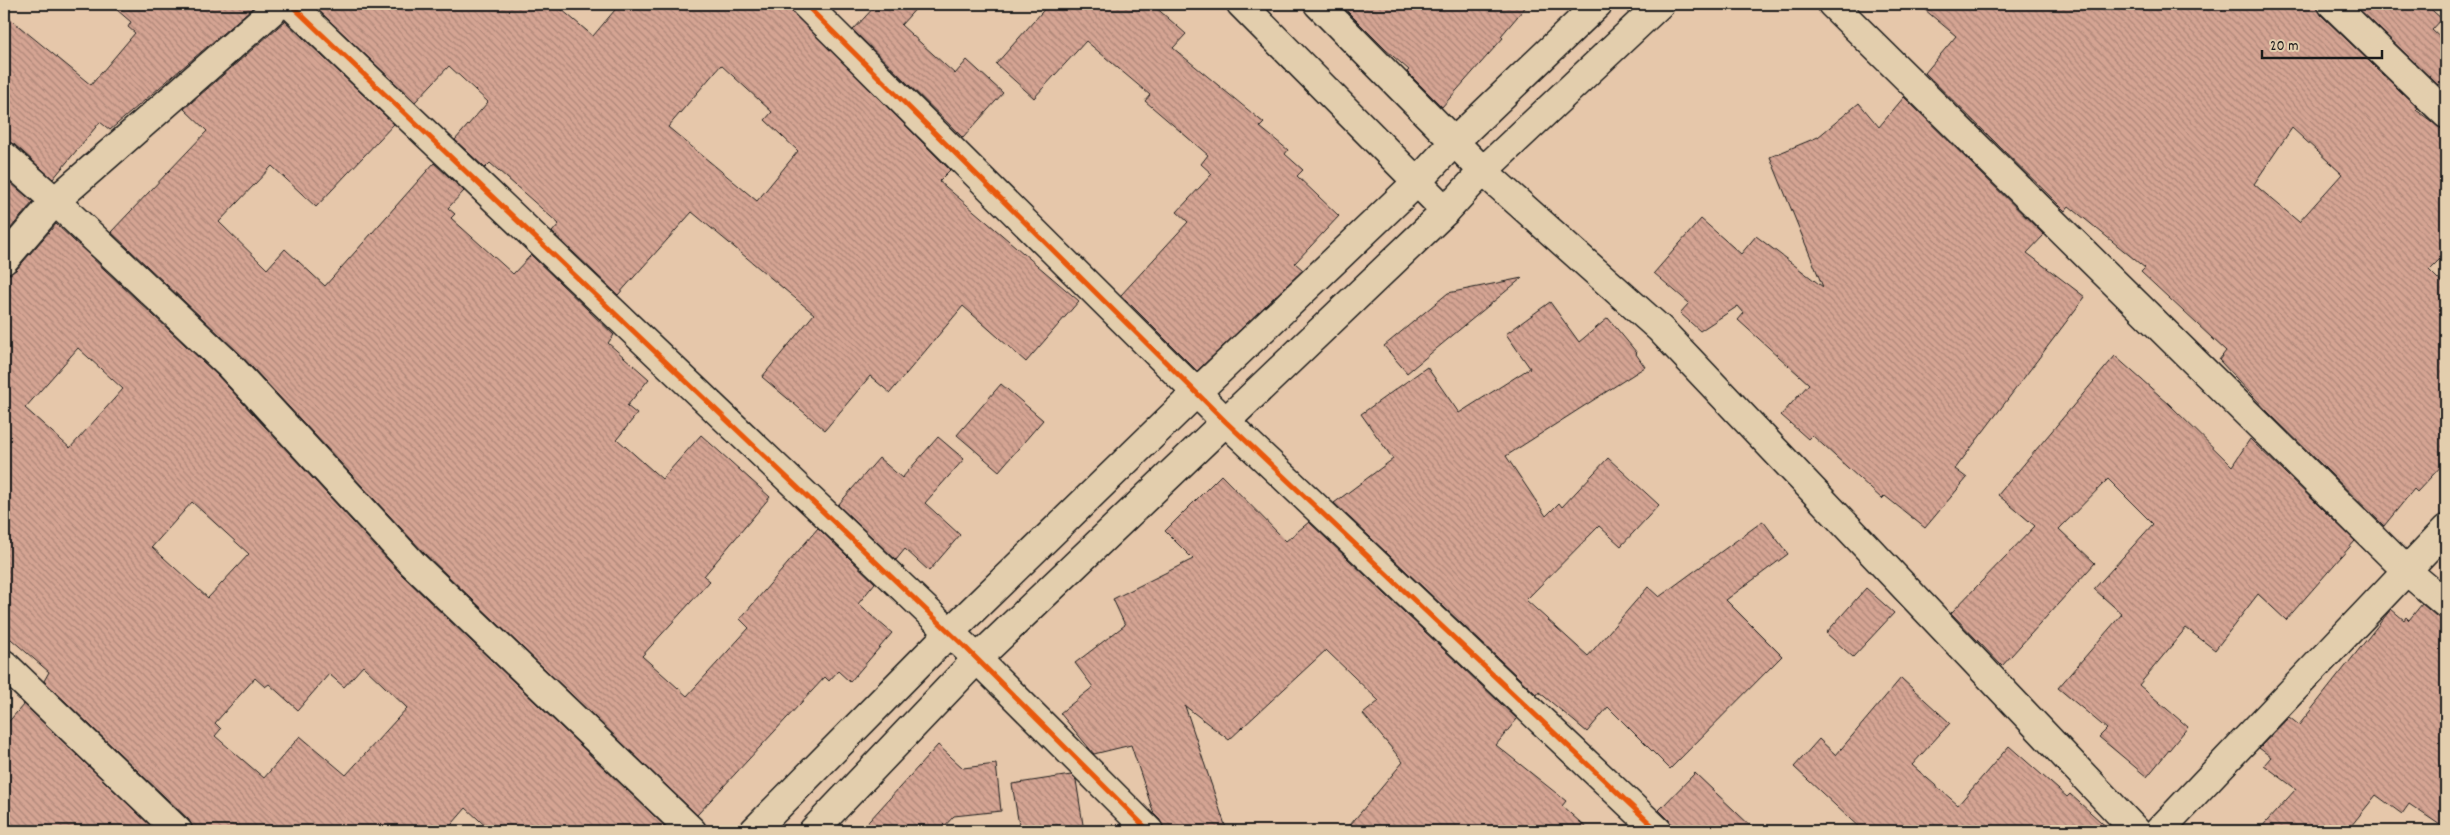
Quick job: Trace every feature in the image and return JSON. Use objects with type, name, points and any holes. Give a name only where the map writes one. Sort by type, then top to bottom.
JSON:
[{"type":"street","points":[[4,260],[55,201],[280,4]]},
{"type":"street","points":[[290,4],[978,659],[1149,831]]},
{"type":"street","points":[[805,4],[1226,422],[1658,831]]},
{"type":"street","points":[[1241,4],[1446,212]]},
{"type":"street","points":[[1318,4],[1483,171],[1660,329],[2136,831]]},
{"type":"street","points":[[754,831],[949,633],[1196,392],[1417,182],[1454,142],[1598,4]]},
{"type":"street","points":[[813,831],[978,659],[1446,212],[1483,171],[1660,4]]},
{"type":"street","points":[[1832,4],[2407,571],[2446,604]]},
{"type":"street","points":[[2332,4],[2446,114]]},
{"type":"street","points":[[4,156],[55,201],[228,364],[413,564],[692,831]]},
{"type":"street","points":[[2159,831],[2446,529]]},
{"type":"street","points":[[4,664],[178,831]]},
{"type":"building","points":[[110,4],[257,4],[110,130],[100,122],[53,179],[14,144],[4,141],[4,14],[91,85],[135,33],[128,27],[131,22]]},
{"type":"building","points":[[312,4],[555,4],[593,36],[620,4],[785,4],[950,170],[939,181],[1079,301],[1026,362],[963,306],[890,393],[870,376],[825,430],[762,377],[814,314],[692,212],[618,295],[552,232],[559,224],[490,163],[485,168],[455,140],[488,102],[449,66],[415,102]],"holes":[[[721,65],[772,112],[765,120],[798,151],[757,201],[668,127]]]},
{"type":"building","points":[[877,4],[920,4],[901,25],[955,74],[967,60],[1003,93],[963,138],[853,30]]},
{"type":"building","points":[[1049,4],[1152,4],[1186,34],[1173,48],[1264,123],[1260,127],[1288,150],[1285,154],[1303,170],[1297,176],[1339,216],[1295,263],[1303,270],[1197,371],[1121,295],[1188,222],[1177,212],[1212,174],[1201,164],[1208,155],[1145,101],[1150,95],[1086,41],[1034,98],[996,64]]},
{"type":"building","points":[[1340,4],[1528,4],[1501,36],[1503,38],[1442,107],[1407,72],[1409,70]]},
{"type":"building","points":[[1918,4],[2317,4],[2321,15],[2418,108],[2416,110],[2446,132],[2446,253],[2429,270],[2446,287],[2446,461],[2417,492],[2414,489],[2384,526],[2268,412],[2219,360],[2226,351],[2141,272],[2145,268],[2069,206],[2065,211],[1925,73],[1956,36]],"holes":[[[2292,128],[2342,174],[2299,222],[2254,184]]]},
{"type":"building","points":[[2354,4],[2425,4],[2442,19],[2432,30],[2446,43],[2446,76],[2438,85]]},
{"type":"building","points":[[285,21],[394,124],[316,207],[272,166],[219,222],[267,269],[285,249],[325,286],[434,163],[464,191],[448,208],[455,214],[451,218],[513,274],[531,255],[614,335],[608,343],[649,379],[627,406],[637,414],[617,439],[662,479],[701,435],[770,497],[704,576],[710,581],[642,656],[687,696],[749,628],[740,619],[818,528],[875,583],[858,604],[892,633],[850,682],[838,671],[829,681],[825,677],[697,815],[424,553],[239,353],[111,232],[207,131],[184,109]]},
{"type":"building","points":[[1904,97],[2044,235],[2027,253],[2085,297],[1955,469],[1967,478],[1925,528],[1885,496],[1882,499],[1812,435],[1808,439],[1781,415],[1809,384],[1738,320],[1744,313],[1738,306],[1700,331],[1680,313],[1689,303],[1654,273],[1701,219],[1741,254],[1756,236],[1823,287],[1770,157],[1818,137],[1859,103],[1879,127]]},
{"type":"building","points":[[4,177],[33,202],[4,236]]},
{"type":"building","points":[[56,224],[217,375],[402,575],[670,831],[491,831],[466,808],[446,831],[193,831],[189,820],[44,681],[49,672],[4,633],[4,275],[16,270]],"holes":[[[78,348],[123,389],[70,448],[25,408]],[[192,502],[249,554],[208,598],[152,547]],[[363,666],[407,708],[346,775],[300,736],[264,778],[215,736],[221,729],[215,723],[255,678],[265,687],[269,684],[298,710],[329,674],[344,687]]]},
{"type":"building","points":[[1522,278],[1407,373],[1384,346],[1448,293]]},
{"type":"building","points":[[1550,302],[1579,342],[1608,318],[1637,353],[1645,367],[1506,456],[1546,516],[1559,503],[1562,507],[1608,458],[1659,505],[1621,546],[1599,526],[1526,600],[1588,656],[1648,587],[1659,597],[1763,521],[1788,554],[1726,600],[1782,656],[1670,769],[1608,707],[1587,732],[1539,692],[1537,695],[1334,503],[1393,459],[1361,414],[1427,367],[1459,413],[1530,368],[1506,334]]},
{"type":"building","points":[[2115,356],[2169,404],[2232,466],[2250,439],[2355,541],[2286,620],[2258,594],[2215,650],[2186,628],[2139,685],[2188,727],[2147,777],[2099,737],[2107,729],[2058,688],[2122,614],[2094,589],[2153,524],[2108,479],[2059,529],[2095,563],[2002,666],[1951,613],[2035,526],[1998,495]]},
{"type":"building","points":[[1001,384],[1043,420],[999,471],[957,435]]},
{"type":"building","points":[[938,437],[964,459],[925,503],[960,535],[929,571],[905,549],[896,560],[838,505],[879,458],[902,478]]},
{"type":"building","points":[[1221,475],[1286,541],[1309,522],[1517,719],[1496,745],[1566,801],[1562,806],[1590,831],[1345,831],[1403,762],[1363,714],[1379,701],[1326,650],[1229,740],[1185,706],[1227,831],[1164,831],[1160,820],[1154,814],[1131,745],[1094,754],[1060,713],[1093,687],[1075,663],[1125,625],[1113,599],[1193,559],[1165,531]]},
{"type":"building","points":[[1866,588],[1894,613],[1853,657],[1826,633]]},
{"type":"building","points":[[2422,604],[2436,616],[2446,619],[2446,829],[2409,804],[2402,814],[2376,795],[2347,831],[2258,831],[2296,789],[2264,765],[2271,757],[2259,748],[2289,717],[2299,725],[2391,609],[2404,620],[2406,617],[2409,620]]},
{"type":"building","points":[[1901,678],[1950,723],[1912,765],[1958,805],[2009,746],[2067,797],[2070,794],[2111,831],[1863,831],[1794,767],[1819,739],[1836,755]]},
{"type":"building","points":[[24,704],[156,831],[4,831],[4,727]]},
{"type":"building","points":[[938,745],[963,768],[996,764],[1001,811],[954,816],[940,831],[860,831]]},
{"type":"building","points":[[1695,773],[1756,831],[1673,831],[1669,820],[1659,810]]},
{"type":"building","points":[[1071,775],[1076,780],[1084,831],[1020,831],[1012,784]]},
{"type":"cycle path","points":[[290,4],[964,646],[1149,831]]},
{"type":"cycle path","points":[[805,4],[1226,422],[1658,831]]}]
